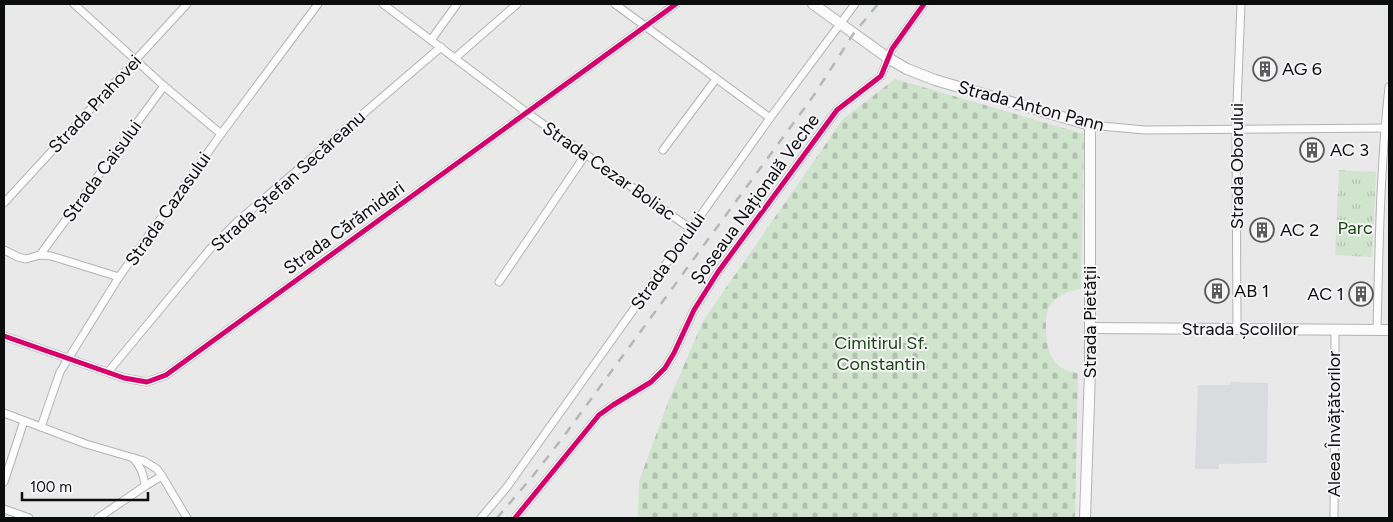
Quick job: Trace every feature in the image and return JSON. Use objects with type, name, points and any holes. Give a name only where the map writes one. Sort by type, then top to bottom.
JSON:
[{"type":"street","points":[[74,4],[164,86],[221,134]]},
{"type":"street","name":"Strada Prahovei","points":[[4,203],[187,4]]},
{"type":"street","name":"Strada Cazasului","points":[[41,427],[60,372],[119,277],[221,134],[318,4]]},
{"type":"street","name":"Strada Cezar Boliac","points":[[383,4],[526,112],[691,229]]},
{"type":"street","points":[[431,40],[457,4]]},
{"type":"street","points":[[455,58],[517,4]]},
{"type":"street","points":[[615,4],[770,118]]},
{"type":"street","name":"Strada Cărămidari","points":[[4,336],[124,378],[147,382],[166,375],[676,4]]},
{"type":"street","name":"Strada Anton Pann","points":[[813,4],[888,58],[907,69],[935,80],[1090,125],[1146,130],[1387,128]]},
{"type":"street","name":"Strada Dorului","points":[[481,518],[507,487],[770,118],[855,4]]},
{"type":"street","name":"Șoseaua Națională Veche","points":[[514,518],[599,416],[613,405],[651,382],[665,368],[694,310],[718,272],[837,110],[881,76],[888,58],[906,28],[924,4]]},
{"type":"street","name":"Strada Oborului","points":[[1237,329],[1236,129],[1241,4]]},
{"type":"street","name":"Strada Ștefan Secăreanu","points":[[108,372],[210,248],[238,220],[441,47]]},
{"type":"street","points":[[663,150],[716,79]]},
{"type":"street","name":"Strada Caisului","points":[[40,255],[164,86]]},
{"type":"street","points":[[1377,330],[1378,263],[1389,87]]},
{"type":"street","name":"Strada Pietății","points":[[1085,518],[1090,328],[1090,125]]},
{"type":"street","points":[[499,282],[586,154]]},
{"type":"street","points":[[4,250],[26,259],[40,255],[51,256],[119,277]]},
{"type":"street","name":"Strada Școlilor","points":[[1090,328],[1389,330]]},
{"type":"street","name":"Aleea Învățătorilor","points":[[1334,518],[1335,330]]},
{"type":"street","points":[[4,413],[86,444],[144,461],[157,469],[186,518]]},
{"type":"street","points":[[4,482],[24,421]]},
{"type":"street","points":[[133,458],[142,470],[144,486]]},
{"type":"street","points":[[102,517],[144,486],[162,476]]},
{"type":"street","points":[[4,509],[25,517]]},
{"type":"shaded area","points":[[1231,382],[1268,383],[1267,463],[1219,464],[1219,469],[1195,469],[1198,385],[1230,385]]},
{"type":"green space","name":"Cimitirul Sf. Constantin","points":[[895,79],[1084,134],[1081,289],[1059,296],[1051,305],[1046,317],[1047,343],[1052,358],[1062,368],[1078,373],[1075,518],[638,518],[639,481],[669,400],[703,321],[843,119]]},
{"type":"green space","name":"Parc","points":[[1339,170],[1376,172],[1372,257],[1335,255]]},
{"type":"railway","points":[[497,518],[561,440],[814,95],[854,33],[878,4]]},
{"type":"cycle path","points":[[4,336],[124,378],[147,382],[166,375],[676,4]]},
{"type":"cycle path","points":[[515,518],[599,415],[651,382],[665,368],[694,310],[718,272],[837,110],[881,76],[892,49],[924,4]]},
{"type":"place","name":"AG 6","points":[[1265,69]]},
{"type":"place","name":"AC 3","points":[[1312,150]]},
{"type":"place","name":"AC 2","points":[[1262,230]]},
{"type":"place","name":"AB 1","points":[[1217,291]]},
{"type":"place","name":"AC 1","points":[[1361,294]]}]
